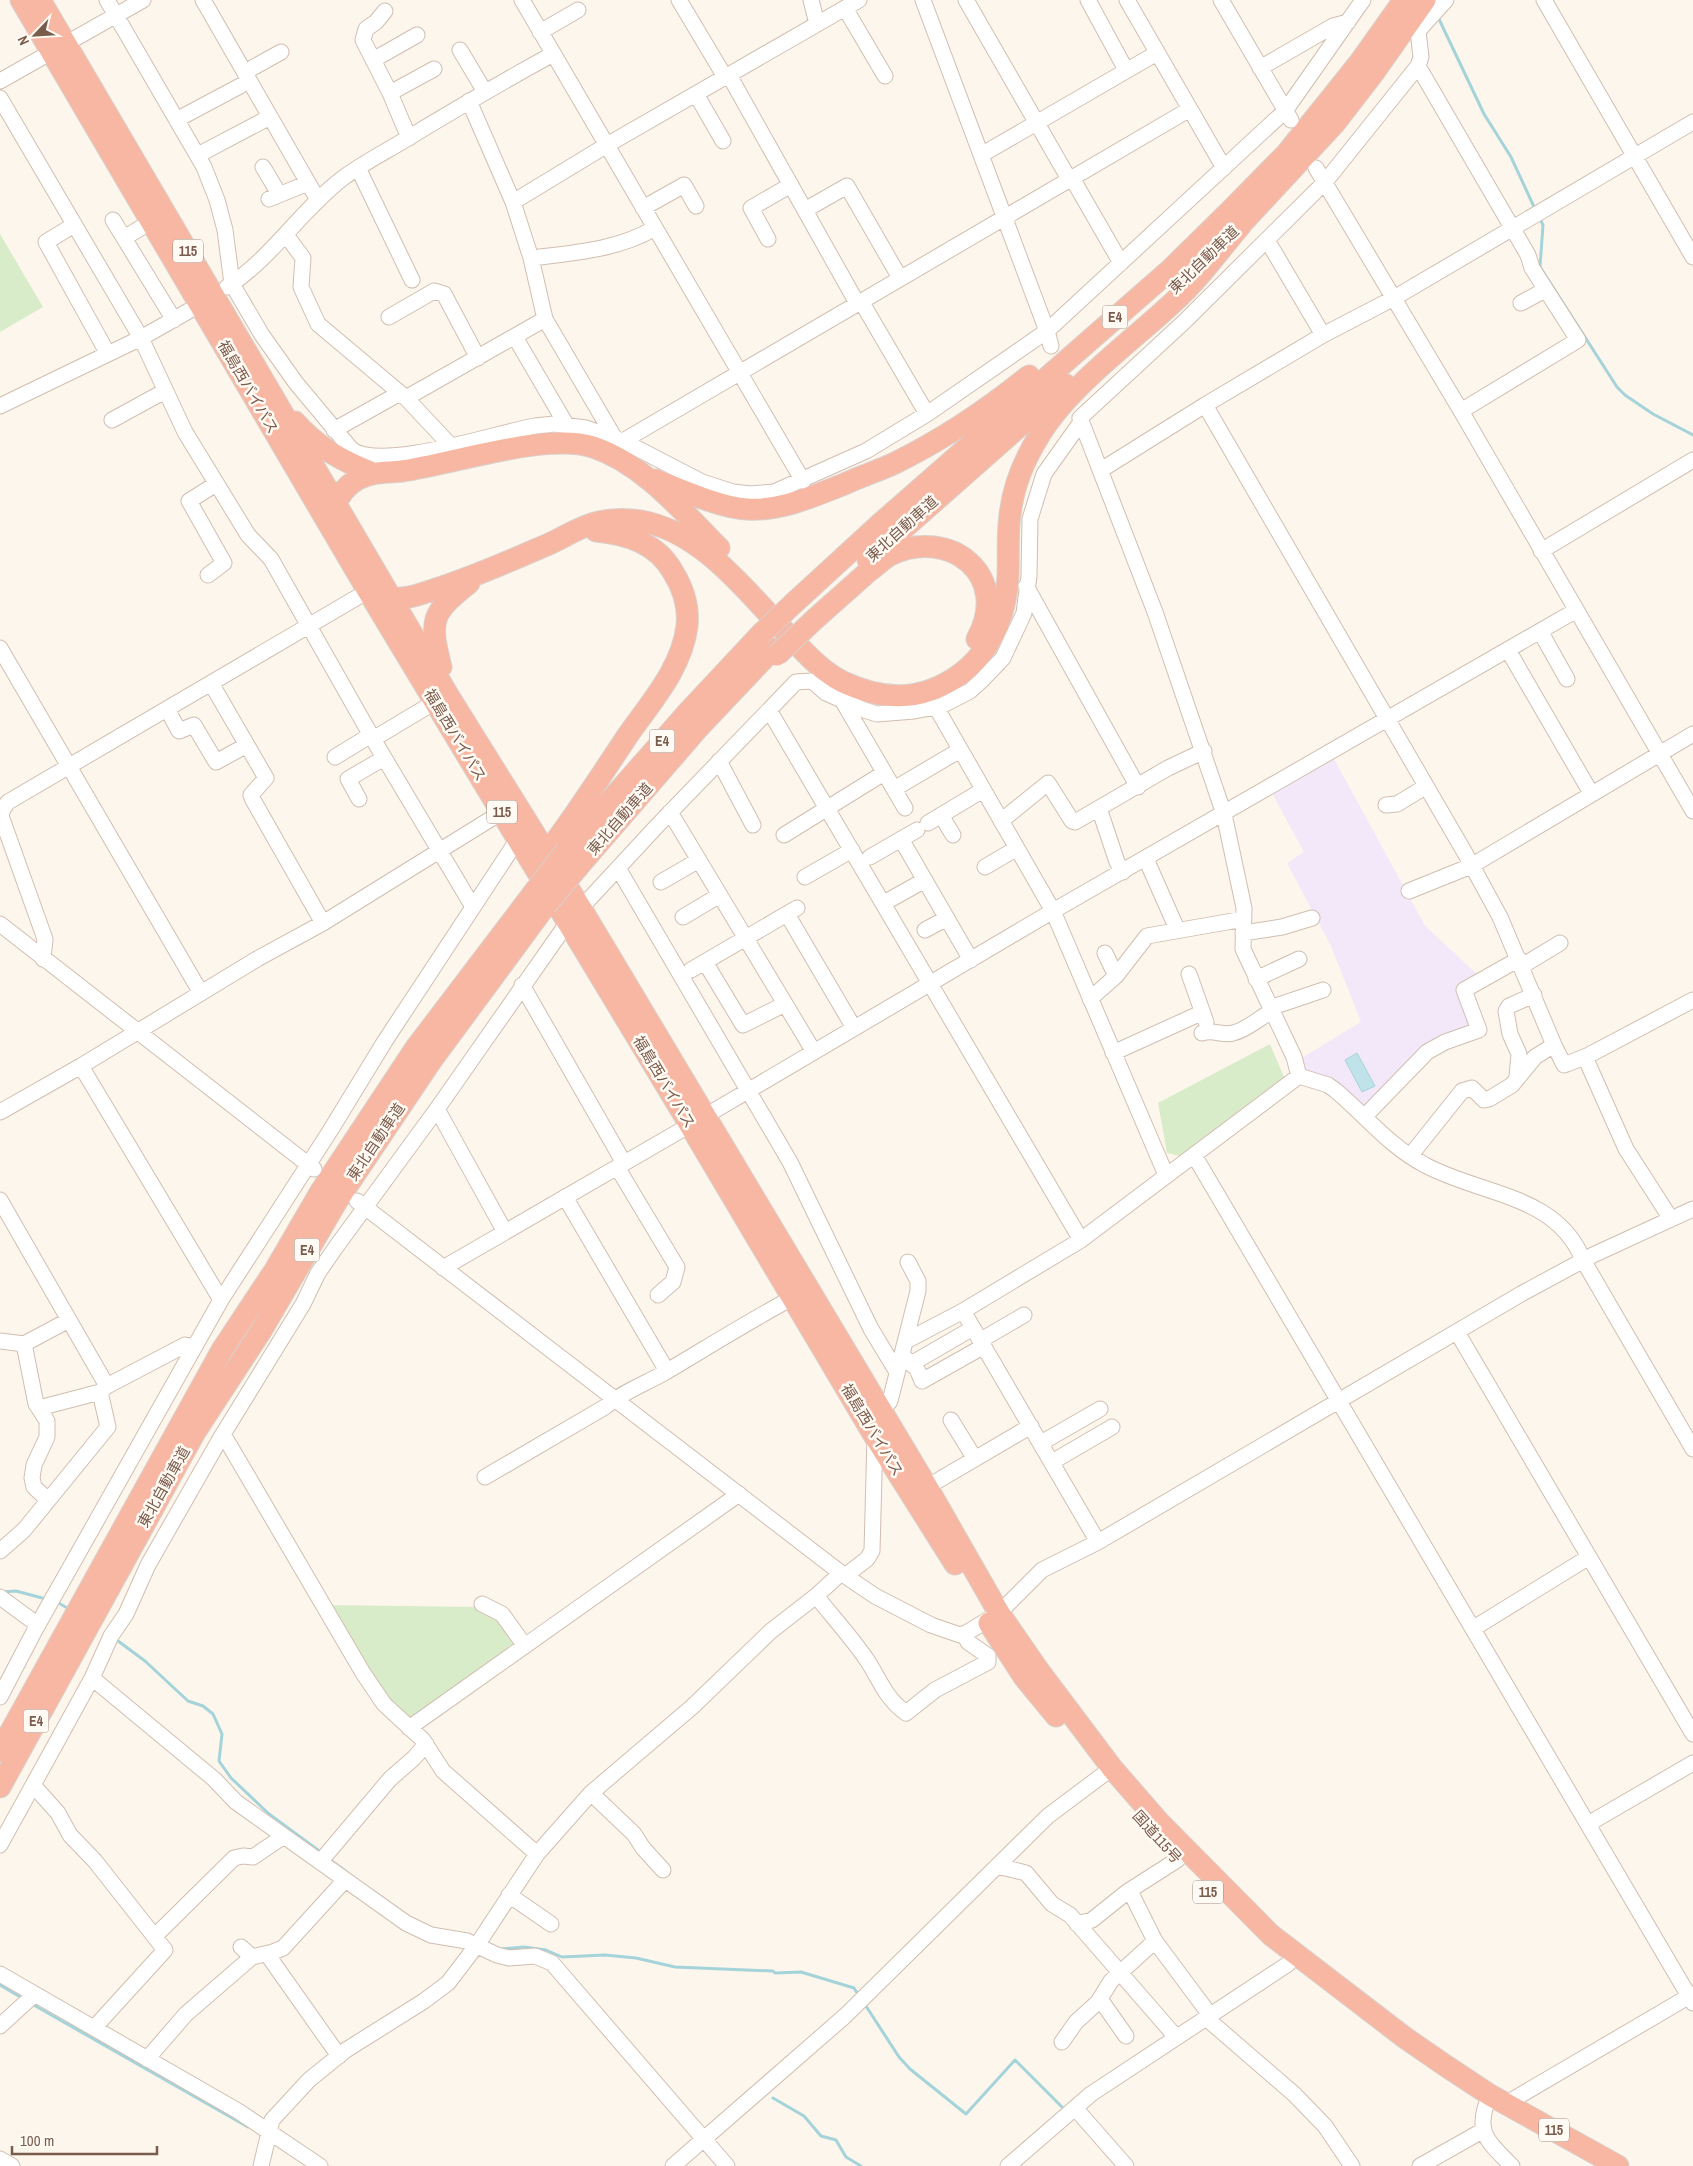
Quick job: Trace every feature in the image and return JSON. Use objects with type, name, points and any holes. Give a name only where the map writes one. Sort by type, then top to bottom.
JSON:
[{"type":"highway","name":"福島西バイパス","points":[[21,0],[59,48],[208,300],[330,528],[368,591],[442,698],[698,1121],[927,1487],[993,1617]]},
{"type":"highway","name":"福島西バイパス","points":[[40,0],[59,48],[152,221],[266,387],[394,600],[442,698],[502,812],[518,839],[575,916]]},
{"type":"highway","name":"東北自動車道","points":[[566,854],[699,727],[771,646],[806,612],[1110,348],[1236,218],[1335,123],[1376,71],[1425,0]]},
{"type":"highway","name":"東北自動車道","points":[[1236,218],[1360,62],[1403,1]]},
{"type":"highway","points":[[640,474],[722,504],[746,510],[771,509],[797,503],[894,463],[944,435],[1018,385],[1236,218]]},
{"type":"highway","points":[[368,591],[394,600],[426,592],[486,571],[598,522],[624,520],[650,523],[675,531],[706,552],[802,649],[831,675],[862,690],[882,695],[912,695],[940,686],[964,672],[978,659],[994,636],[1001,618],[1008,579],[1010,513],[1019,475],[1038,436],[1076,392],[1184,293],[1236,218]]},
{"type":"highway","points":[[266,387],[301,428],[325,450],[338,459],[373,473]]},
{"type":"highway","points":[[330,528],[335,503],[346,488],[358,479],[373,473],[402,472],[532,446],[557,443],[593,448],[624,462],[640,474],[669,498],[825,655],[861,679],[901,684],[928,680],[952,667],[970,650],[982,630],[986,618],[987,591],[976,568],[963,556],[933,547],[908,549],[889,556],[806,612]]},
{"type":"highway","points":[[536,892],[566,854],[662,688],[680,652],[687,626],[684,594],[675,574],[664,558],[648,545],[628,536],[581,529]]},
{"type":"highway","points":[[442,698],[434,642],[436,615],[449,599],[486,571]]},
{"type":"highway","name":"東北自動車道","points":[[0,1787],[64,1651],[222,1350],[275,1270],[321,1191],[415,1049],[566,854],[689,711],[771,646]]},
{"type":"highway","name":"東北自動車道","points":[[87,1609],[195,1432],[261,1331],[337,1201],[457,1024],[536,892]]},
{"type":"highway","name":"福島西バイパス","points":[[698,1121],[794,1297],[875,1437],[949,1554],[993,1617]]},
{"type":"highway","name":"国道115号","points":[[993,1617],[1039,1672],[1108,1772],[1181,1855],[1220,1904],[1288,1964],[1394,2044],[1494,2101]]},
{"type":"highway","name":"東北自動車道","points":[[0,1751],[64,1651]]},
{"type":"highway","name":"国道115号","points":[[1181,1855],[1271,1936],[1404,2038],[1494,2101]]},
{"type":"highway","name":"115","points":[[1494,2101],[1597,2166]]},
{"type":"highway","name":"115","points":[[1494,2101],[1618,2166]]},
{"type":"street","points":[[107,0],[198,155],[217,200],[235,282],[262,335],[296,383],[334,430],[359,454],[395,456],[535,426],[567,426],[586,428],[619,439],[702,482],[733,492],[751,494],[774,492],[866,452],[1049,338],[1121,263],[1224,168],[1288,116],[1363,0]]},
{"type":"street","points":[[0,81],[143,0]]},
{"type":"street","points":[[203,0],[243,79],[270,116],[318,200]]},
{"type":"street","points":[[522,0],[803,480]]},
{"type":"street","points":[[679,0],[727,76],[927,414]]},
{"type":"street","points":[[811,0],[817,24]]},
{"type":"street","points":[[513,202],[607,145],[859,0]]},
{"type":"street","points":[[923,0],[1049,338]]},
{"type":"street","points":[[966,0],[1036,122],[1121,263]]},
{"type":"street","points":[[1088,0],[1126,70]]},
{"type":"street","points":[[1126,0],[1224,168]]},
{"type":"street","points":[[1220,0],[1288,116]]},
{"type":"street","points":[[1299,1076],[1294,1057],[1243,949],[1244,908],[1224,814],[1204,751],[1101,470],[1080,418],[1185,321],[1325,182],[1418,66],[1420,57],[1418,31],[1446,0]]},
{"type":"street","points":[[1544,0],[1693,257]]},
{"type":"street","points":[[845,8],[885,76]]},
{"type":"street","points":[[540,32],[578,10]]},
{"type":"street","points":[[385,11],[376,22],[366,29],[363,36],[409,138]]},
{"type":"street","points":[[1260,68],[1333,26],[1348,22]]},
{"type":"street","points":[[373,60],[417,35]]},
{"type":"street","points":[[460,50],[485,92]]},
{"type":"street","points":[[178,119],[243,79],[281,52]]},
{"type":"street","points":[[981,155],[1157,53]]},
{"type":"street","points":[[0,406],[141,338],[208,300],[235,282],[286,235],[318,200],[358,168],[469,101],[553,54]]},
{"type":"street","points":[[1418,66],[1512,227],[1545,290],[1578,340],[1461,411]]},
{"type":"street","points":[[390,93],[434,69]]},
{"type":"street","points":[[696,94],[723,141]]},
{"type":"street","points":[[0,98],[141,338],[185,432],[252,541],[271,559],[384,758],[473,907]]},
{"type":"street","points":[[469,101],[513,202],[532,258],[545,319],[619,439]]},
{"type":"street","points":[[619,439],[739,372],[1190,110]]},
{"type":"street","points":[[198,155],[270,116]]},
{"type":"street","points":[[1101,470],[1205,405],[1323,336],[1394,298],[1693,122]]},
{"type":"street","points":[[264,167],[274,196],[283,195],[308,183]]},
{"type":"street","points":[[358,168],[412,280]]},
{"type":"street","points":[[1316,168],[1461,411],[1575,611],[1693,811]]},
{"type":"street","points":[[768,239],[751,208],[791,184]]},
{"type":"street","points":[[643,208],[684,185],[696,206]]},
{"type":"street","points":[[805,210],[846,186],[900,278]]},
{"type":"street","points":[[113,220],[174,320]]},
{"type":"street","points":[[124,238],[152,221]]},
{"type":"street","points":[[74,225],[46,242],[108,354]]},
{"type":"street","points":[[532,258],[582,252],[637,239],[655,228]]},
{"type":"street","points":[[286,235],[303,258],[301,287],[318,324],[403,395],[450,445]]},
{"type":"street","points":[[1267,240],[1323,336]]},
{"type":"street","points":[[1521,303],[1545,290]]},
{"type":"street","points":[[389,317],[434,291],[444,294],[478,358]]},
{"type":"street","points":[[334,430],[478,358],[545,319]]},
{"type":"street","points":[[515,337],[567,426]]},
{"type":"street","points":[[112,420],[165,391]]},
{"type":"street","points":[[1205,405],[1500,917],[1564,1065],[1585,1057],[1693,1000]]},
{"type":"street","points":[[0,1845],[92,1678],[111,1636],[126,1614],[148,1565],[223,1434],[303,1304],[318,1272],[360,1204],[437,1109],[522,985],[575,916],[618,868],[796,682],[803,680],[812,681],[826,693],[877,714],[936,707],[970,691],[1003,658],[1024,614],[1026,586],[1029,576],[1030,519],[1044,474],[1081,422]]},
{"type":"street","points":[[1541,551],[1693,460]]},
{"type":"street","points":[[208,574],[224,563],[189,501],[216,484]]},
{"type":"street","points":[[1026,586],[1138,787]]},
{"type":"street","points":[[43,959],[45,939],[2,821],[2,809],[8,802],[69,768],[368,591]]},
{"type":"street","points":[[443,1268],[698,1121],[1053,911],[1575,611]]},
{"type":"street","points":[[1540,631],[1567,679]]},
{"type":"street","points":[[0,648],[201,993]]},
{"type":"street","points":[[1508,650],[1590,793]]},
{"type":"street","points":[[211,683],[266,778],[251,795],[253,800],[323,924]]},
{"type":"street","points":[[335,757],[442,698]]},
{"type":"street","points":[[842,700],[905,808]]},
{"type":"street","points":[[936,707],[1053,911],[1166,1174]]},
{"type":"street","points":[[167,710],[179,732],[194,725],[216,762],[247,746]]},
{"type":"street","points":[[769,710],[1081,1240]]},
{"type":"street","points":[[1409,891],[1470,866],[1590,793],[1693,734]]},
{"type":"street","points":[[894,789],[960,750]]},
{"type":"street","points":[[1001,821],[1048,783],[1072,821],[1138,787],[1168,768],[1204,751]]},
{"type":"street","points":[[359,799],[348,779],[384,758]]},
{"type":"street","points":[[719,761],[753,825]]},
{"type":"street","points":[[784,835],[884,773]]},
{"type":"street","points":[[1386,805],[1397,804],[1425,787]]},
{"type":"street","points":[[870,857],[983,790]]},
{"type":"street","points":[[1099,808],[1117,862],[1123,872]]},
{"type":"street","points":[[0,1112],[82,1066],[138,1030],[257,959],[323,924],[502,812]]},
{"type":"street","points":[[670,812],[814,1052]]},
{"type":"street","points":[[929,823],[953,835]]},
{"type":"street","points":[[0,1697],[38,1625],[221,1300],[311,1167],[350,1095],[518,839]]},
{"type":"street","points":[[901,839],[971,960]]},
{"type":"street","points":[[985,867],[1017,848]]},
{"type":"street","points":[[805,877],[852,850]]},
{"type":"street","points":[[1146,859],[1177,929]]},
{"type":"street","points":[[661,882],[699,860]]},
{"type":"street","points":[[618,868],[790,1162],[871,1329],[897,1372]]},
{"type":"street","points":[[884,903],[924,880]]},
{"type":"street","points":[[682,917],[720,895]]},
{"type":"street","points":[[691,970],[792,911],[854,1028]]},
{"type":"street","points":[[925,930],[947,918]]},
{"type":"street","points":[[1090,999],[1116,976],[1147,936],[1177,929],[1243,926],[1282,927],[1312,918]]},
{"type":"street","points":[[0,924],[311,1167]]},
{"type":"street","points":[[1365,1116],[1427,1052],[1445,1042],[1480,1030],[1464,990],[1560,943]]},
{"type":"street","points":[[1105,953],[1116,976]]},
{"type":"street","points":[[1256,980],[1299,959]]},
{"type":"street","points":[[705,962],[743,1025],[785,1004]]},
{"type":"street","points":[[1190,974],[1206,1032],[1232,1034],[1248,1027],[1271,1009],[1323,990]]},
{"type":"street","points":[[522,985],[677,1267],[673,1282],[658,1295]]},
{"type":"street","points":[[1517,1077],[1519,1054],[1510,1034],[1506,1011],[1509,1006],[1534,995]]},
{"type":"street","points":[[1113,1053],[1201,1013]]},
{"type":"street","points":[[1410,1156],[1462,1091],[1472,1088],[1484,1100],[1489,1099],[1512,1084],[1535,1056],[1554,1045]]},
{"type":"street","points":[[1585,1057],[1626,1148],[1671,1219]]},
{"type":"street","points":[[82,1066],[221,1300]]},
{"type":"street","points":[[1299,1076],[1328,1085],[1410,1156],[1440,1172],[1524,1201],[1546,1213],[1572,1239],[1693,1450]]},
{"type":"street","points":[[906,1353],[963,1310],[1081,1240],[1166,1174],[1299,1076]]},
{"type":"street","points":[[437,1109],[505,1232]]},
{"type":"street","points":[[1194,1155],[1692,1998],[1494,2101],[1481,2115],[1482,2131],[1494,2149],[1512,2166]]},
{"type":"street","points":[[565,1197],[667,1371]]},
{"type":"street","points":[[0,1200],[69,1320],[104,1389],[108,1427],[24,1530],[0,1551]]},
{"type":"street","points":[[360,1204],[843,1575],[875,1596],[931,1626],[955,1634],[964,1634],[993,1617],[1042,1570],[1098,1542],[1338,1400],[1583,1260],[1693,1209]]},
{"type":"street","points":[[881,1412],[890,1400],[897,1372],[906,1353],[918,1291],[918,1281],[908,1262]]},
{"type":"street","points":[[485,1477],[605,1407],[614,1398],[667,1371],[729,1332],[794,1297]]},
{"type":"street","points":[[963,1310],[1098,1542]]},
{"type":"street","points":[[906,1353],[917,1369],[922,1381],[979,1338],[1024,1316]]},
{"type":"street","points":[[0,1341],[24,1344],[69,1320]]},
{"type":"street","points":[[1457,1332],[1693,1734]]},
{"type":"street","points":[[906,1353],[979,1338]]},
{"type":"street","points":[[24,1344],[39,1408],[47,1421],[47,1436],[34,1465],[32,1478],[34,1487],[48,1500]]},
{"type":"street","points":[[39,1408],[104,1389],[185,1345],[194,1347]]},
{"type":"street","points":[[1041,1443],[1100,1409]]},
{"type":"street","points":[[951,1420],[975,1459]]},
{"type":"street","points":[[927,1487],[1031,1426]]},
{"type":"street","points":[[1052,1462],[1112,1427]]},
{"type":"street","points":[[223,1434],[363,1673],[384,1704],[426,1744],[443,1771],[537,1854]]},
{"type":"street","points":[[260,2166],[272,2120],[282,2108],[309,2080],[339,2056],[437,1992],[453,1977],[477,1945],[506,1902],[508,1895],[537,1854],[591,1793],[692,1707],[771,1631],[867,1558],[872,1551],[875,1437]]},
{"type":"street","points":[[409,1728],[739,1494]]},
{"type":"street","points":[[1474,1628],[1589,1557]]},
{"type":"street","points":[[816,1596],[867,1660],[885,1694],[906,1713],[934,1690],[988,1662],[988,1656],[968,1642],[964,1634]]},
{"type":"street","points":[[0,1597],[38,1625]]},
{"type":"street","points":[[482,1604],[502,1614],[525,1646]]},
{"type":"street","points":[[92,1678],[214,1779],[236,1802],[422,1932],[456,1938],[503,1956],[535,1956],[552,1963],[727,2166]]},
{"type":"street","points":[[320,1862],[390,1779],[414,1758],[426,1744]]},
{"type":"street","points":[[1588,1824],[1693,1764]]},
{"type":"street","points":[[674,2166],[845,2016],[1048,1816],[1108,1772]]},
{"type":"street","points":[[32,1785],[58,1813],[70,1835],[95,1861],[165,1950],[94,2028]]},
{"type":"street","points":[[591,1793],[634,1834],[643,1848],[663,1870]]},
{"type":"street","points":[[155,1936],[234,1858],[243,1856],[253,1857],[284,1836]]},
{"type":"street","points":[[1077,1924],[1092,1920],[1181,1855]]},
{"type":"street","points":[[997,1866],[1026,1873],[1047,1899],[1064,1910],[1077,1924],[1176,2037]]},
{"type":"street","points":[[147,2059],[186,2014],[253,1953],[283,1948],[346,1880]]},
{"type":"street","points":[[1130,1891],[1155,1941],[1208,2016],[1294,2094],[1325,2126],[1352,2166]]},
{"type":"street","points":[[508,1895],[551,1924]]},
{"type":"street","points":[[1062,2042],[1076,2022],[1100,1999],[1111,1981],[1155,1941]]},
{"type":"street","points":[[253,1953],[339,2056]]},
{"type":"street","points":[[1008,2166],[1091,2094],[1288,1964]]},
{"type":"street","points":[[0,1974],[270,2132],[320,2166]]},
{"type":"street","points":[[0,2026],[34,1994]]},
{"type":"street","points":[[1100,1999],[1126,2036]]},
{"type":"street","points":[[1075,2108],[1126,2166]]},
{"type":"street","points":[[1420,2166],[1482,2131]]},
{"type":"street","points":[[0,2159],[12,2166]]},
{"type":"shaded area","points":[[1333,757],[1425,926],[1479,976],[1460,988],[1474,1028],[1422,1050],[1365,1108],[1302,1073],[1300,1059],[1361,1022],[1331,946],[1287,863],[1304,852],[1272,793]]},
{"type":"green space","points":[[0,234],[43,307],[0,332]]},
{"type":"green space","points":[[1270,1044],[1284,1077],[1180,1156],[1167,1153],[1158,1103]]},
{"type":"green space","points":[[326,1605],[478,1607],[497,1616],[520,1646],[411,1724],[389,1704]]},
{"type":"water","points":[[1357,1053],[1375,1086],[1362,1092],[1345,1060]]},
{"type":"waterway","points":[[1438,17],[1484,114],[1511,157],[1535,209]]},
{"type":"waterway","points":[[1539,217],[1543,225],[1540,267],[1617,387],[1625,395],[1653,414],[1693,435]]},
{"type":"waterway","points":[[1,1592],[16,1591],[46,1599]]},
{"type":"waterway","points":[[55,1601],[69,1609]]},
{"type":"waterway","points":[[114,1638],[145,1661],[188,1701],[203,1706],[213,1714],[222,1734],[219,1761],[231,1778],[269,1814],[322,1853]]},
{"type":"waterway","points":[[329,1859],[348,1873]]},
{"type":"waterway","points":[[501,1949],[524,1947],[546,1950],[562,1957],[605,1955],[636,1958],[675,1967],[773,1971],[775,1973],[801,1972],[854,1988],[859,1996]]},
{"type":"waterway","points":[[0,1985],[22,1998]]},
{"type":"waterway","points":[[864,2003],[899,2057],[910,2069],[966,2114],[1015,2060],[1066,2111]]},
{"type":"waterway","points":[[32,2004],[248,2127]]},
{"type":"waterway","points":[[773,2098],[804,2116],[821,2136],[836,2140],[846,2157],[861,2166]]}]
